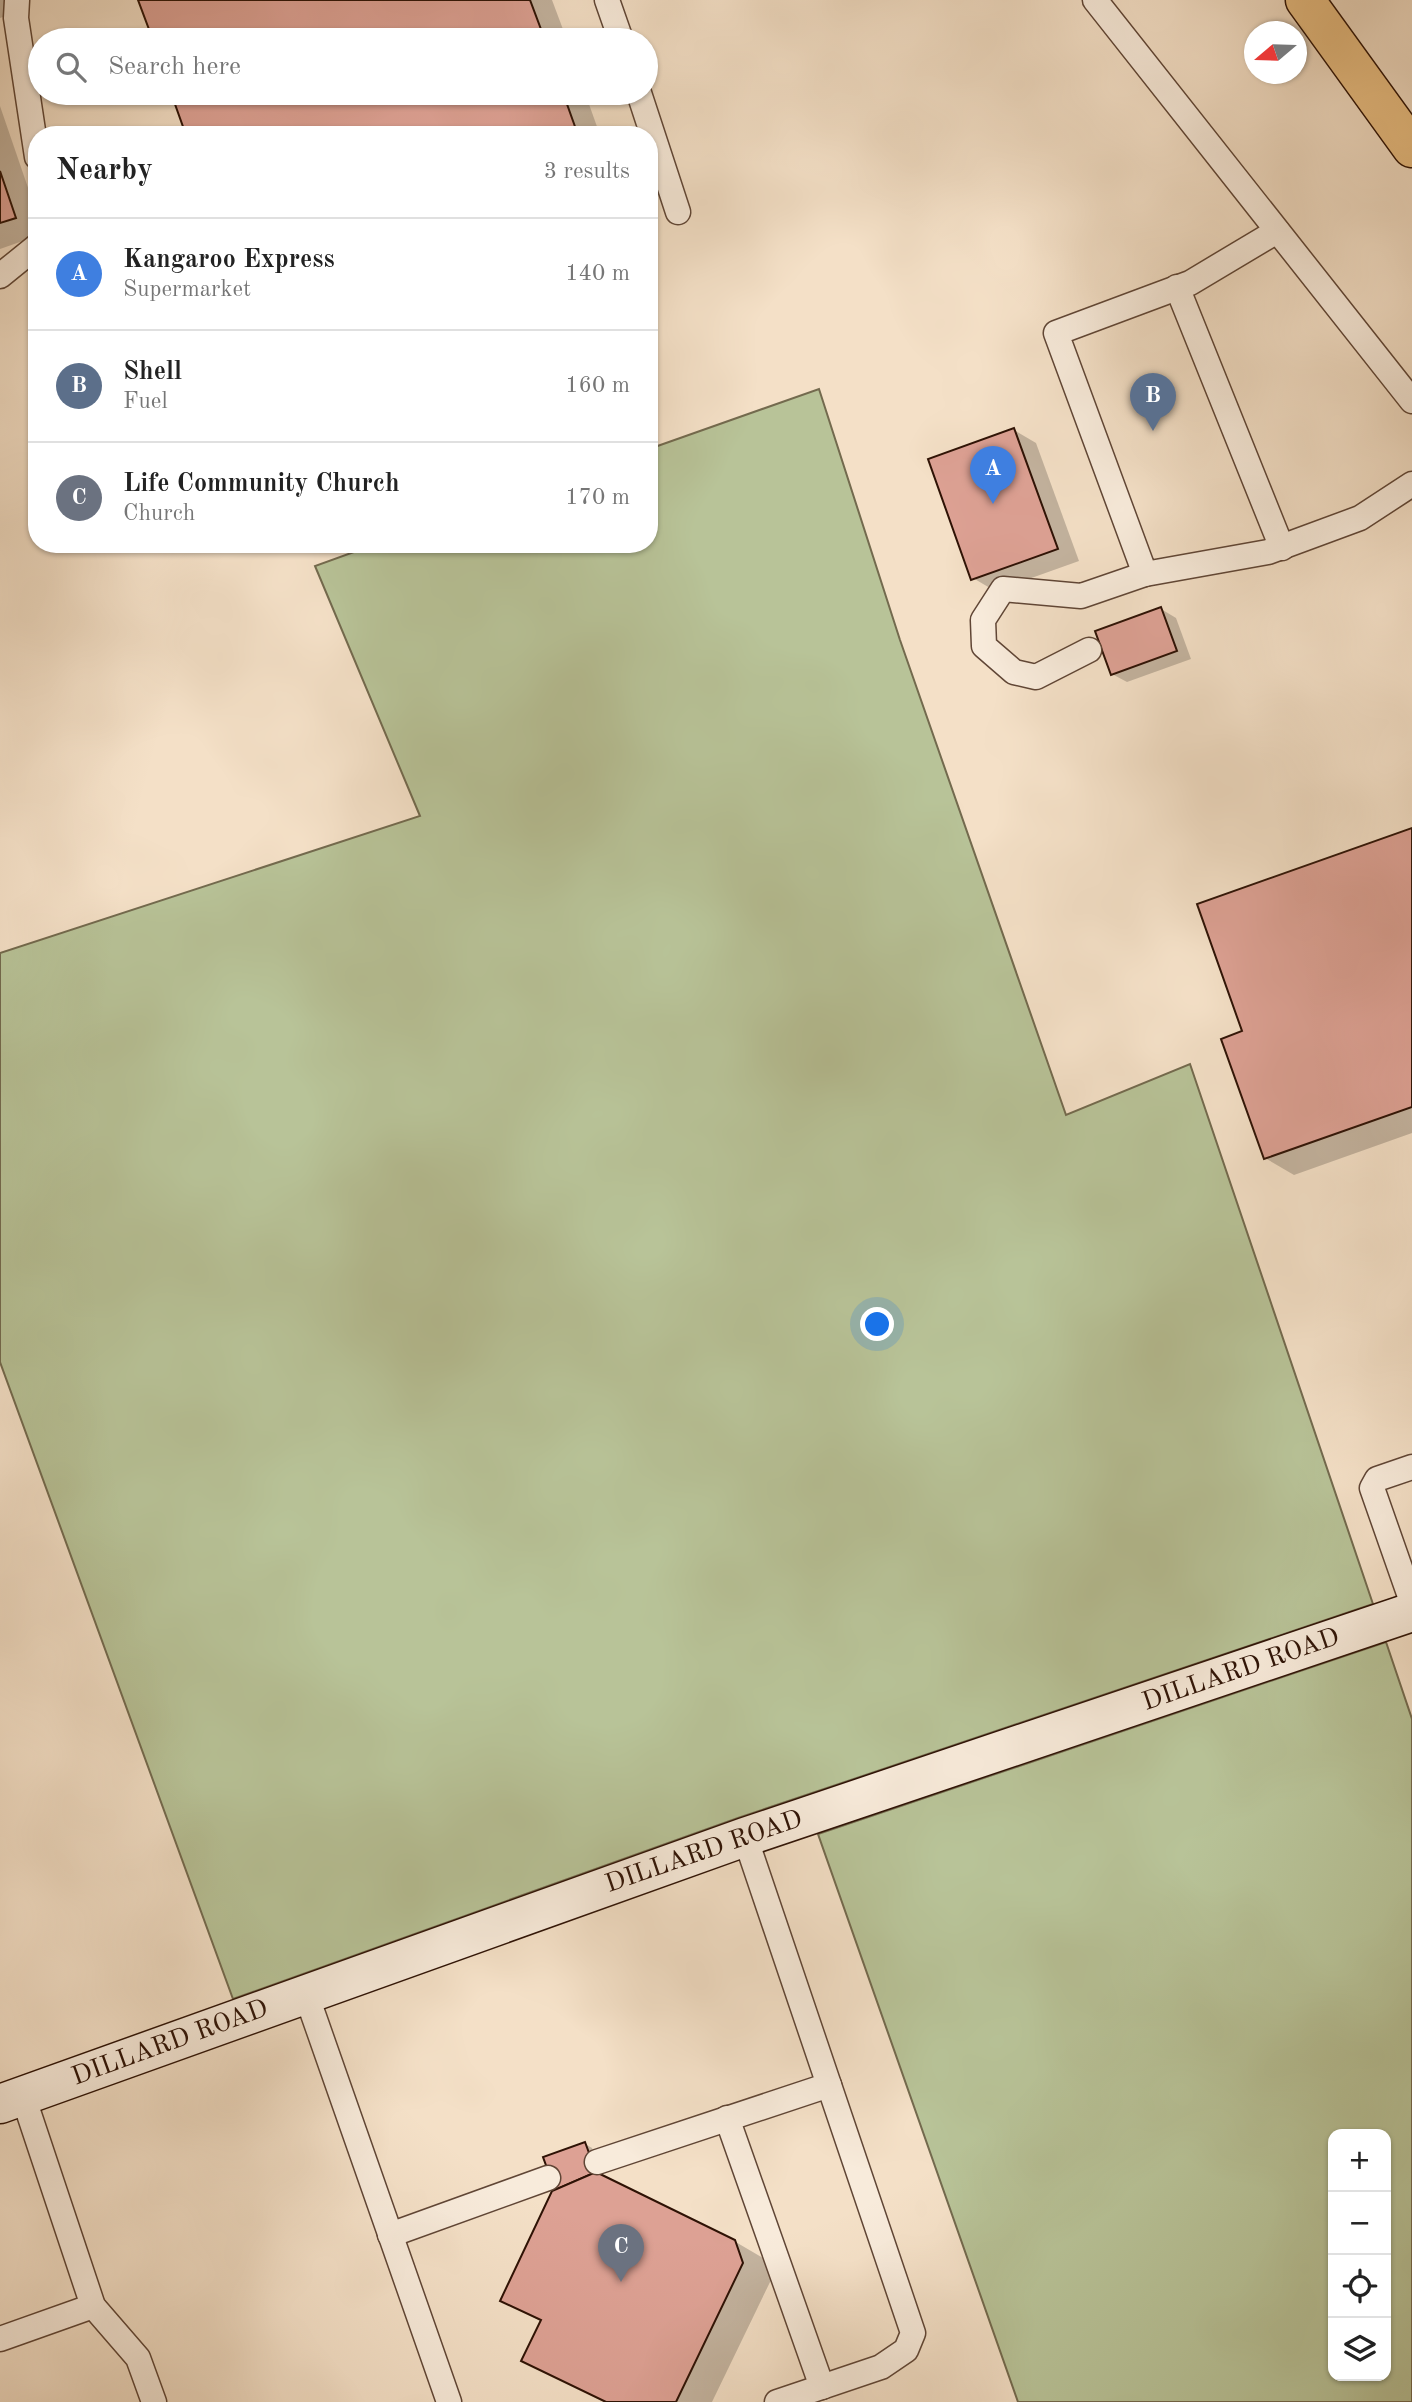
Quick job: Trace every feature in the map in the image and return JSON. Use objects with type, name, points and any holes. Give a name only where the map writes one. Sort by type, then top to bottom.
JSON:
[{"type":"main road","points":[[1305,0],[1412,148]]},
{"type":"street","name":"DILLARD ROAD","points":[[12,2100],[745,1837],[1412,1612]]},
{"type":"lane","points":[[17,0],[16,18],[28,97]]},
{"type":"lane","points":[[1095,0],[1412,401]]},
{"type":"lane","points":[[616,2],[619,28]]},
{"type":"lane","points":[[29,105],[32,126]]},
{"type":"lane","points":[[643,105],[650,126]]},
{"type":"lane","points":[[658,151],[678,212]]},
{"type":"lane","points":[[1145,574],[1056,333],[1189,283],[1277,231]]},
{"type":"lane","points":[[0,276],[28,253]]},
{"type":"lane","points":[[1177,288],[1282,548]]},
{"type":"lane","points":[[1089,650],[1036,677],[1014,672],[984,646],[983,620],[1003,589],[1081,596],[1145,574],[1268,552],[1360,518],[1412,484]]},
{"type":"lane","points":[[1412,1467],[1377,1479],[1372,1488],[1412,1602]]},
{"type":"lane","points":[[745,1837],[913,2333],[906,2350],[881,2367],[777,2402]]},
{"type":"lane","points":[[306,1994],[449,2402]]},
{"type":"lane","points":[[597,2162],[829,2085]]},
{"type":"lane","points":[[12,2100],[93,2306],[138,2358],[154,2402]]},
{"type":"lane","points":[[727,2118],[822,2387]]},
{"type":"lane","points":[[390,2235],[548,2178]]},
{"type":"lane","points":[[0,2339],[93,2306]]},
{"type":"green space","points":[[819,389],[900,640],[1066,1115],[1190,1064],[1373,1604],[738,1818],[233,1999],[0,1362],[0,953],[420,816],[315,566],[351,553],[658,553],[658,446]]},
{"type":"green space","points":[[1386,1642],[1412,1719],[1412,2402],[1018,2402],[818,1834]]},
{"type":"building","points":[[138,0],[530,0],[540,28],[148,28]]},
{"type":"building","points":[[175,105],[567,105],[575,126],[183,126]]},
{"type":"building","points":[[0,171],[16,218],[0,223]]},
{"type":"building","points":[[1014,428],[1058,549],[971,580],[928,459]]},
{"type":"building","points":[[1161,607],[1177,651],[1111,675],[1095,631]]},
{"type":"building","points":[[1412,828],[1412,1107],[1264,1159],[1221,1039],[1242,1031],[1197,904]]},
{"type":"building","points":[[585,2142],[596,2172],[555,2190],[543,2157]]},
{"type":"building","points":[[596,2172],[735,2240],[743,2263],[676,2402],[606,2402],[521,2361],[541,2320],[500,2301],[552,2191]]},
{"type":"place","name":"Shell","points":[[1153,431]]},
{"type":"place","name":"Kangaroo Express","points":[[993,504]]},
{"type":"place","name":"Life Community Church","points":[[621,2282]]}]
